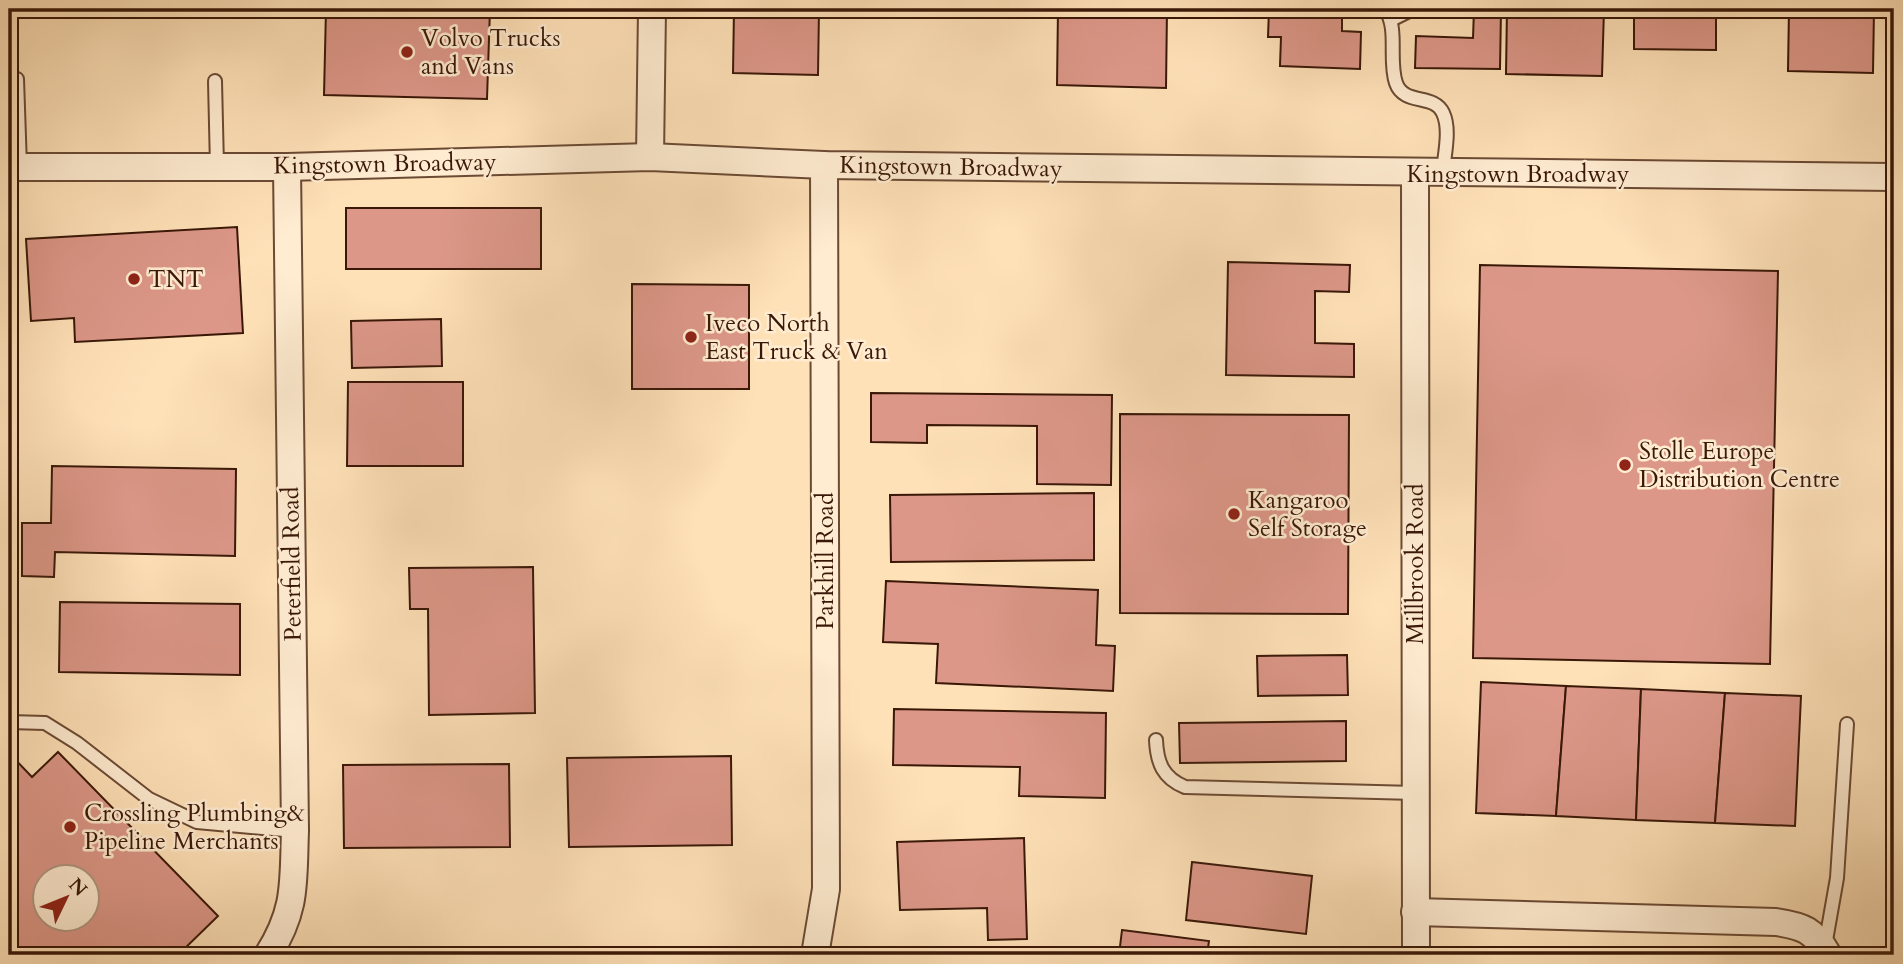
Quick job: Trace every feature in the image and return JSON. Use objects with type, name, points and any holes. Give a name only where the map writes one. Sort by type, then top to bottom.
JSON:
[{"type":"street","points":[[650,157],[652,9]]},
{"type":"street","name":"Kingstown Broadway","points":[[14,167],[287,167],[650,157],[824,166],[1894,177]]},
{"type":"street","name":"Parkhill Road","points":[[815,955],[826,889],[824,166]]},
{"type":"street","name":"Peterfield Road","points":[[268,955],[283,932],[292,902],[295,831],[287,167]]},
{"type":"street","name":"Millbrook Road","points":[[1416,173],[1416,955]]},
{"type":"street","points":[[1415,912],[1776,922],[1801,926],[1819,940],[1826,952]]},
{"type":"lane","points":[[1413,9],[1388,14],[1393,70],[1397,86],[1406,97],[1432,102],[1442,111],[1446,126],[1443,173]]},
{"type":"lane","points":[[14,167],[17,79]]},
{"type":"lane","points":[[215,81],[216,167]]},
{"type":"lane","points":[[9,722],[45,723],[77,743],[149,799],[197,822],[295,831]]},
{"type":"lane","points":[[1826,952],[1837,878],[1847,724]]},
{"type":"lane","points":[[1156,740],[1161,769],[1172,782],[1185,787],[1415,793]]},
{"type":"building","name":"Volvo Trucks and Vans","points":[[326,9],[490,9],[487,99],[324,95]]},
{"type":"building","points":[[734,9],[819,9],[818,75],[733,73]]},
{"type":"building","points":[[1058,9],[1167,9],[1166,88],[1057,85]]},
{"type":"building","points":[[1269,9],[1342,9],[1342,31],[1361,32],[1360,69],[1280,66],[1281,37],[1268,37]]},
{"type":"building","points":[[1474,9],[1501,9],[1500,69],[1415,68],[1416,36],[1473,38]]},
{"type":"building","points":[[1507,9],[1604,9],[1602,76],[1506,74]]},
{"type":"building","points":[[1634,9],[1716,9],[1716,50],[1634,49]]},
{"type":"building","points":[[1789,9],[1874,9],[1873,73],[1788,71]]},
{"type":"building","points":[[346,208],[541,208],[541,269],[346,269]]},
{"type":"building","name":"TNT","points":[[237,227],[243,333],[75,342],[74,318],[31,321],[26,239]]},
{"type":"building","points":[[1228,262],[1350,265],[1349,292],[1315,291],[1315,343],[1354,344],[1354,377],[1226,375]]},
{"type":"building","name":"Stolle Europe Distribution Centre","points":[[1480,265],[1778,271],[1770,664],[1473,658]]},
{"type":"building","name":"Iveco North East Truck & Van","points":[[632,284],[749,285],[749,389],[632,389]]},
{"type":"building","points":[[441,319],[442,366],[352,368],[351,321]]},
{"type":"building","points":[[348,382],[463,382],[463,466],[347,466]]},
{"type":"building","points":[[871,393],[1112,395],[1111,485],[1037,484],[1037,426],[927,425],[927,443],[871,442]]},
{"type":"building","name":"Kangaroo Self Storage","points":[[1120,414],[1349,415],[1348,614],[1120,613]]},
{"type":"building","points":[[52,466],[236,469],[235,556],[55,552],[54,577],[22,576],[22,523],[51,523]]},
{"type":"building","points":[[1094,493],[1094,560],[891,562],[890,495]]},
{"type":"building","points":[[533,567],[535,713],[429,715],[428,609],[410,609],[409,568]]},
{"type":"building","points":[[886,581],[1098,590],[1096,645],[1115,646],[1113,691],[936,683],[938,644],[883,642]]},
{"type":"building","points":[[60,602],[240,604],[240,675],[59,672]]},
{"type":"building","points":[[1347,655],[1348,695],[1258,696],[1257,656]]},
{"type":"building","points":[[1481,682],[1566,686],[1556,816],[1476,813]]},
{"type":"building","points":[[1566,686],[1641,689],[1636,820],[1556,816]]},
{"type":"building","points":[[1641,689],[1725,693],[1715,823],[1636,820]]},
{"type":"building","points":[[1725,693],[1801,696],[1795,826],[1715,823]]},
{"type":"building","points":[[894,709],[1106,713],[1105,798],[1019,796],[1020,767],[893,765]]},
{"type":"building","points":[[1346,721],[1346,761],[1180,763],[1179,723]]},
{"type":"building","name":"Crossling Plumbing& Pipeline Merchants","points":[[58,752],[218,916],[178,955],[9,955],[9,753],[32,777]]},
{"type":"building","points":[[731,756],[732,845],[569,847],[567,758]]},
{"type":"building","points":[[509,764],[510,847],[344,848],[343,765]]},
{"type":"building","points":[[1024,838],[1027,939],[988,940],[987,908],[900,910],[897,842]]},
{"type":"building","points":[[1192,862],[1312,876],[1306,934],[1186,920]]},
{"type":"building","points":[[1122,930],[1209,941],[1207,955],[1119,955]]},
{"type":"place","name":"Volvo Trucks and Vans","points":[[407,52]]},
{"type":"place","name":"TNT","points":[[134,279]]},
{"type":"place","name":"Iveco North East Truck & Van","points":[[691,337]]},
{"type":"place","name":"Stolle Europe Distribution Centre","points":[[1625,465]]},
{"type":"place","name":"Kangaroo Self Storage","points":[[1234,514]]},
{"type":"place","name":"Crossling Plumbing& Pipeline Merchants","points":[[70,827]]}]
